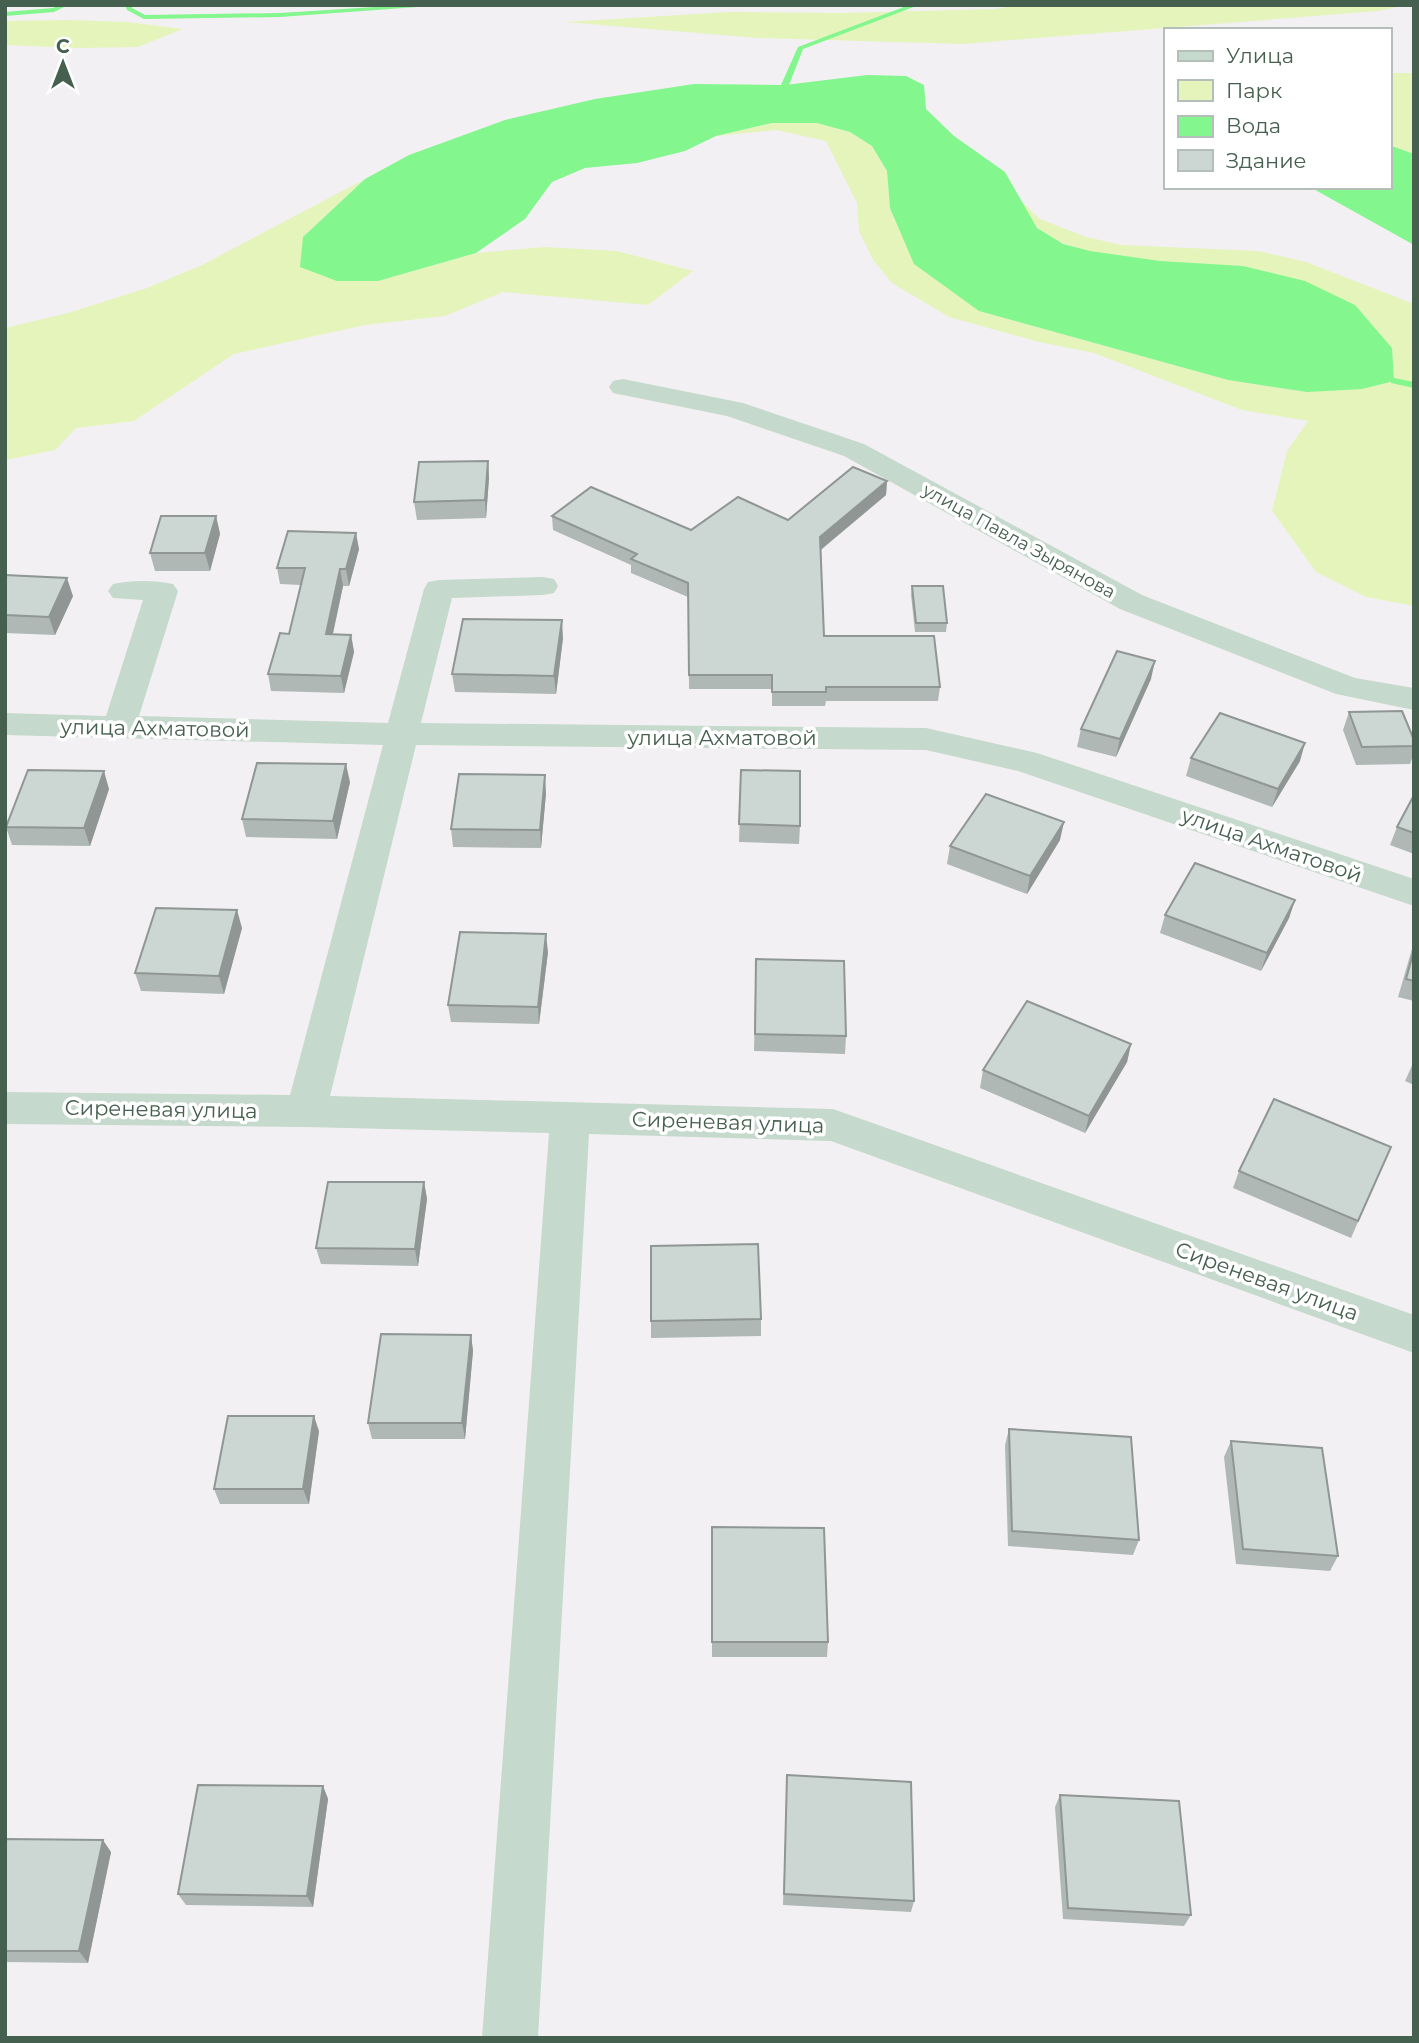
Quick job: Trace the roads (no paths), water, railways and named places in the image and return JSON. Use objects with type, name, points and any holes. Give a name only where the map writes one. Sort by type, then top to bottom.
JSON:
[{"type":"street","name":"улица Павла Зырянова","points":[[623,387],[733,410],[854,450],[1131,603],[1348,687],[1414,699]]},
{"type":"street","points":[[306,1111],[439,589],[543,586]]},
{"type":"street","points":[[119,727],[162,591],[124,591]]},
{"type":"street","name":"улица Ахматовой","points":[[5,724],[401,734],[926,739],[1026,761],[1414,892]]},
{"type":"street","name":"Сиреневая улица","points":[[5,1108],[306,1111],[833,1125],[1414,1334]]},
{"type":"street","points":[[510,2038],[570,1118]]},
{"type":"water","points":[[867,75],[906,76],[924,85],[926,109],[954,136],[1005,172],[1037,228],[1063,244],[1090,251],[1160,261],[1243,266],[1305,281],[1355,305],[1392,348],[1394,381],[1362,389],[1307,392],[1228,380],[979,311],[914,264],[890,208],[887,171],[872,146],[850,132],[817,123],[772,123],[716,136],[685,151],[637,163],[585,168],[552,182],[525,219],[476,253],[378,281],[337,281],[300,267],[303,237],[365,179],[409,155],[505,120],[595,99],[694,84],[785,85]]},
{"type":"water","points":[[1391,146],[1414,154],[1414,245],[1314,189],[1391,189]]},
{"type":"waterway","points":[[5,14],[54,10],[65,5]]},
{"type":"waterway","points":[[128,5],[129,9],[144,17],[280,15],[442,5]]},
{"type":"waterway","points":[[785,85],[800,48],[916,5]]},
{"type":"waterway","points":[[1394,381],[1414,385]]}]
